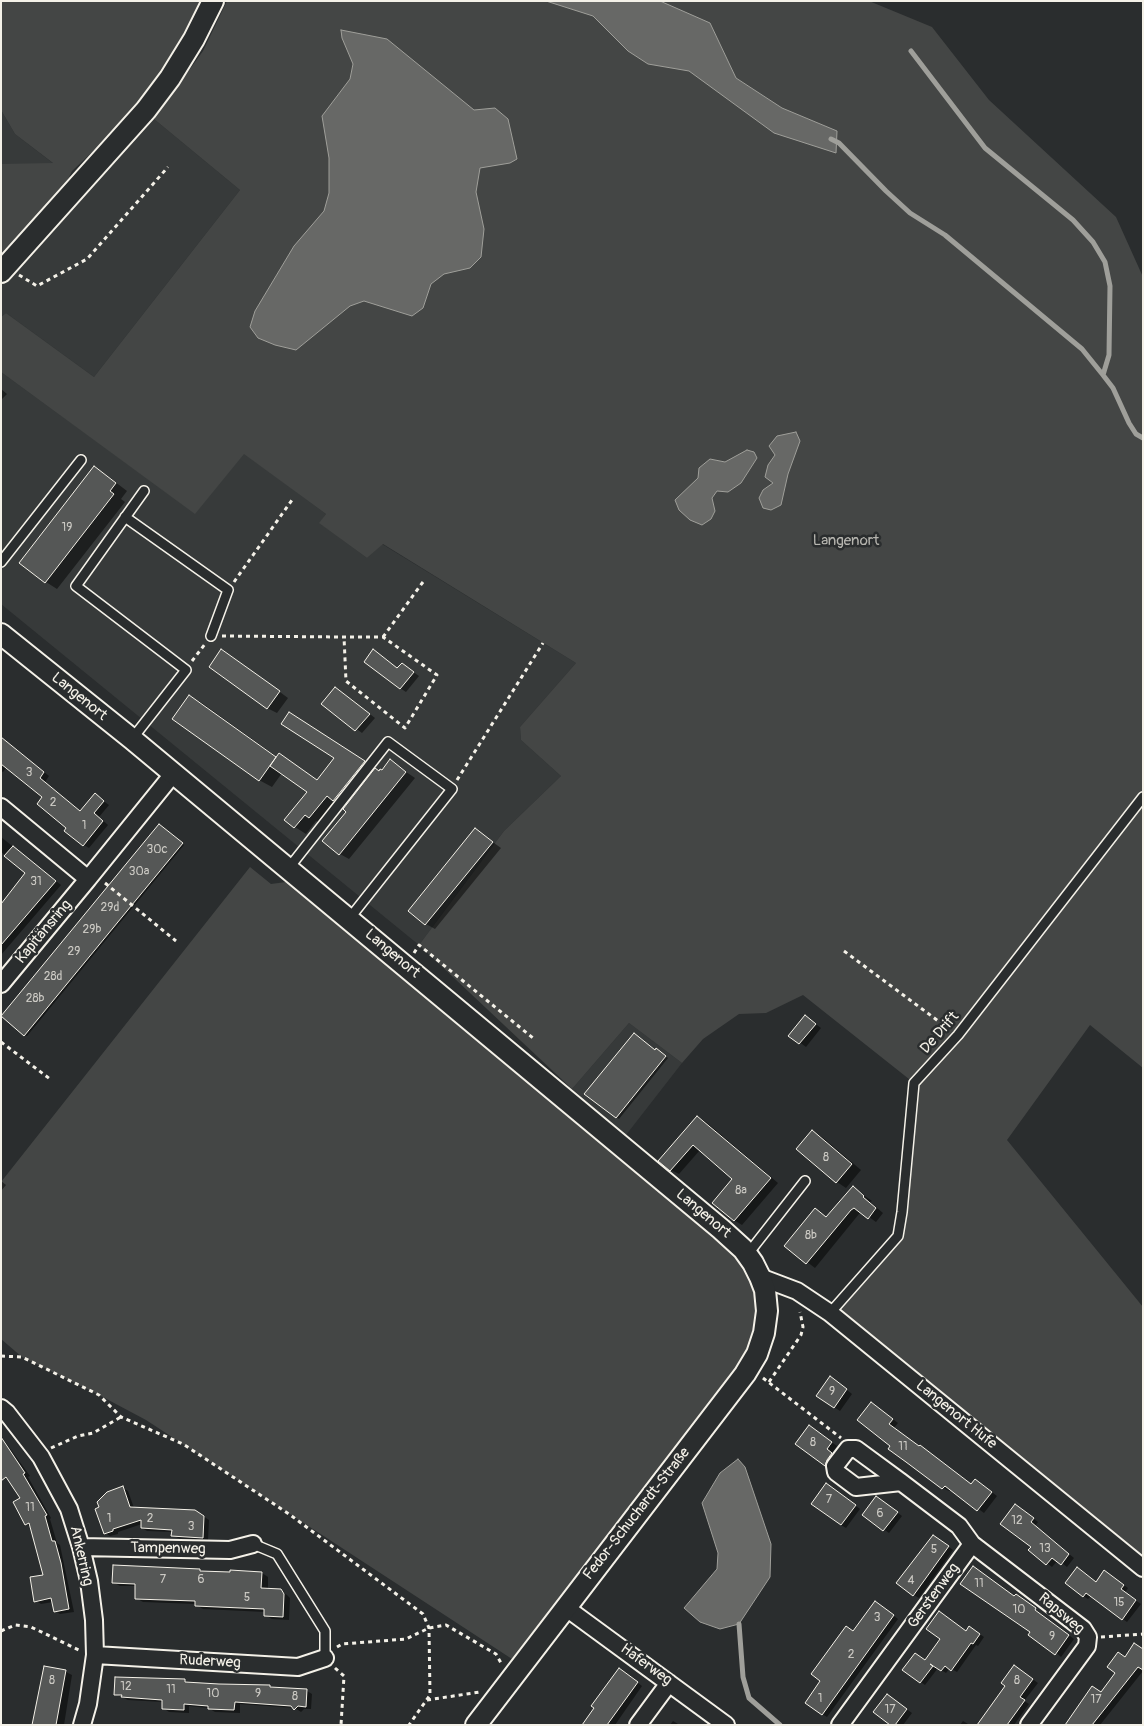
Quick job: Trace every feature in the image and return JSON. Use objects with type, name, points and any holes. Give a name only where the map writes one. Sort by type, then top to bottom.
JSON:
[{"type":"street","points":[[4,270],[146,110],[170,78],[194,39],[213,1]]},
{"type":"street","name":"Langenort","points":[[1,634],[132,739],[714,1223],[747,1255],[753,1263],[762,1283]]},
{"type":"street","name":"Kapitänsring","points":[[1,984],[173,774]]},
{"type":"street","points":[[1,806],[90,876]]},
{"type":"street","name":"Langenort Hufe","points":[[762,1283],[797,1291],[830,1313],[1143,1568]]},
{"type":"street","name":"Fedor-Schuchardt-Straße","points":[[476,1725],[758,1354],[764,1333],[767,1311],[762,1283]]},
{"type":"street","name":"Ankerring","points":[[1,1408],[38,1454],[69,1509],[81,1546],[94,1620],[95,1655],[88,1704],[82,1725]]},
{"type":"street","points":[[901,1482],[856,1487],[836,1472],[835,1466],[848,1449],[856,1449],[901,1482],[959,1526],[972,1544]]},
{"type":"street","name":"Tampenweg","points":[[81,1546],[230,1550],[254,1544]]},
{"type":"street","name":"Rapsweg","points":[[972,1544],[1083,1629],[1088,1637],[1087,1646],[1028,1725]]},
{"type":"street","name":"Gerstenweg","points":[[840,1725],[972,1544]]},
{"type":"street","name":"Haferweg","points":[[565,1607],[726,1725]]},
{"type":"street","name":"Ruderweg","points":[[95,1655],[298,1667],[325,1658]]},
{"type":"street","points":[[638,1725],[669,1682]]},
{"type":"lane","points":[[1,562],[82,460]]},
{"type":"lane","points":[[132,739],[186,670],[76,586],[144,490]]},
{"type":"lane","points":[[125,517],[228,590],[211,636]]},
{"type":"lane","points":[[288,869],[388,742],[452,789],[349,919]]},
{"type":"lane","name":"De Drift","points":[[830,1313],[898,1236],[914,1083],[958,1035],[1143,797]]},
{"type":"lane","points":[[747,1255],[805,1181]]},
{"type":"lane","points":[[254,1544],[277,1554],[325,1631],[325,1658]]},
{"type":"path","points":[[4,270],[37,286],[87,259],[168,168]]},
{"type":"path","points":[[228,590],[292,500]]},
{"type":"path","points":[[382,637],[423,582]]},
{"type":"path","points":[[186,670],[211,636],[382,637],[437,675],[405,728],[346,680],[344,637]]},
{"type":"path","points":[[452,789],[543,643]]},
{"type":"path","points":[[90,876],[176,941]]},
{"type":"path","points":[[404,964],[419,946],[533,1038]]},
{"type":"path","points":[[844,951],[958,1035]]},
{"type":"path","points":[[1,1042],[50,1079]]},
{"type":"path","points":[[797,1291],[803,1327],[801,1335],[768,1381],[856,1449]]},
{"type":"path","points":[[1,1356],[22,1357],[99,1395],[121,1417],[183,1444],[289,1514],[423,1614],[429,1628],[430,1695],[409,1725]]},
{"type":"path","points":[[38,1454],[78,1436],[93,1433],[121,1417]]},
{"type":"path","points":[[1,1631],[15,1625],[31,1627],[66,1645],[95,1655]]},
{"type":"path","points":[[342,1644],[406,1639],[429,1628],[446,1625],[496,1654],[501,1662],[501,1668]]},
{"type":"path","points":[[1088,1637],[1143,1634]]},
{"type":"path","points":[[325,1658],[344,1676],[341,1725]]},
{"type":"path","points":[[426,1700],[483,1693]]},
{"type":"shaded area","points":[[546,1],[660,1],[710,23],[736,78],[782,108],[837,131],[836,153],[774,133],[689,71],[648,64],[628,51],[593,16]]},
{"type":"shaded area","points":[[341,30],[387,39],[474,110],[495,108],[508,119],[517,159],[510,163],[480,168],[476,192],[484,229],[481,257],[470,268],[444,274],[431,284],[423,308],[412,316],[364,301],[350,306],[296,350],[275,345],[258,338],[250,327],[255,311],[294,246],[324,211],[329,193],[329,158],[322,116],[350,79],[353,64],[342,38]]},
{"type":"shaded area","points":[[1,110],[15,134],[80,184],[146,110],[154,119],[240,190],[94,377],[6,313],[1,317]]},
{"type":"shaded area","points":[[1,372],[195,513],[244,453],[326,514],[320,523],[367,558],[382,544],[576,663],[520,727],[521,740],[561,776],[504,831],[419,945],[1,604]]},
{"type":"shaded area","points":[[796,432],[800,441],[788,474],[781,505],[771,510],[763,508],[759,498],[763,490],[773,483],[765,477],[768,465],[775,455],[769,446],[777,436]]},
{"type":"shaded area","points":[[747,450],[754,452],[757,458],[741,483],[728,492],[717,491],[712,498],[715,511],[711,519],[702,525],[690,520],[679,510],[675,500],[698,478],[699,468],[710,459],[725,462]]},
{"type":"shaded area","points":[[629,1023],[682,1063],[626,1135],[572,1089]]},
{"type":"shaded area","points":[[738,1459],[745,1467],[771,1544],[770,1577],[739,1624],[720,1629],[700,1622],[684,1608],[717,1569],[718,1553],[702,1503],[720,1473]]},
{"type":"green space","points":[[1,1],[203,1],[160,74],[120,126],[72,171],[65,185],[1,254],[1,164],[53,163],[15,134],[1,110]]},
{"type":"green space","name":"Langenort","points":[[227,1],[869,1],[932,27],[989,100],[1116,217],[1143,277],[1143,1068],[1090,1025],[1007,1140],[1143,1307],[1143,1573],[824,1314],[891,1235],[902,1212],[914,1083],[803,995],[766,1013],[739,1014],[703,1039],[682,1063],[629,1023],[572,1089],[419,945],[504,831],[561,776],[521,740],[520,727],[576,663],[383,544],[367,558],[319,523],[326,514],[244,454],[195,514],[1,372],[1,317],[6,313],[94,377],[240,190],[154,119],[203,51]],"holes":[[[710,23],[736,78],[782,108],[837,131],[689,71]]]},
{"type":"green space","points":[[250,867],[271,884],[286,882],[736,1254],[753,1282],[759,1305],[755,1331],[742,1361],[512,1659],[146,1420],[22,1357],[1,1339],[1,1182]]},
{"type":"building","points":[[94,466],[116,483],[110,491],[114,494],[45,583],[19,563]]},
{"type":"building","points":[[221,649],[280,691],[267,709],[209,667]]},
{"type":"building","points":[[373,649],[397,668],[402,663],[414,672],[400,689],[364,662]]},
{"type":"building","points":[[335,687],[370,714],[355,731],[321,704]]},
{"type":"building","points":[[189,695],[276,757],[259,781],[172,719]]},
{"type":"building","points":[[289,712],[365,761],[333,801],[327,796],[309,818],[305,815],[294,828],[284,820],[307,792],[270,766],[279,753],[317,780],[334,758],[281,724]]},
{"type":"building","points":[[1,737],[44,772],[40,778],[80,811],[95,793],[104,801],[94,813],[103,821],[83,846],[64,831],[66,828],[37,804],[42,797],[1,764]]},
{"type":"building","points":[[390,759],[406,772],[339,855],[322,841],[346,812],[343,809],[375,768],[379,771],[380,769],[382,770]]},
{"type":"building","points":[[159,824],[183,843],[24,1036],[1,1016]]},
{"type":"building","points":[[475,828],[493,842],[425,925],[408,911]]},
{"type":"building","points":[[13,846],[56,881],[1,945],[1,904],[25,873],[4,856]]},
{"type":"building","points":[[805,1015],[816,1024],[799,1044],[788,1036]]},
{"type":"building","points":[[634,1033],[655,1050],[656,1048],[666,1056],[616,1118],[584,1094]]},
{"type":"building","points":[[697,1116],[771,1178],[734,1221],[712,1203],[732,1179],[693,1145],[670,1171],[658,1161]]},
{"type":"building","points":[[812,1130],[852,1164],[836,1183],[796,1149]]},
{"type":"building","points":[[853,1186],[876,1208],[868,1219],[854,1208],[851,1210],[806,1264],[784,1246],[815,1208],[826,1217]]},
{"type":"building","points":[[830,1376],[847,1389],[834,1408],[816,1396]]},
{"type":"building","points":[[871,1402],[893,1419],[889,1424],[971,1484],[975,1479],[992,1492],[977,1511],[945,1486],[942,1489],[888,1449],[890,1446],[857,1420]]},
{"type":"building","points":[[809,1425],[832,1442],[827,1449],[832,1453],[825,1466],[795,1444]]},
{"type":"building","points":[[1,1437],[25,1473],[23,1474],[47,1515],[45,1516],[52,1541],[55,1541],[61,1563],[69,1609],[54,1612],[51,1598],[34,1602],[30,1577],[43,1575],[29,1523],[25,1525],[13,1502],[20,1498],[6,1477],[1,1481]]},
{"type":"building","points":[[826,1483],[856,1505],[841,1525],[811,1504]]},
{"type":"building","points":[[123,1486],[130,1507],[195,1510],[204,1516],[203,1538],[171,1536],[172,1530],[141,1528],[141,1520],[104,1534],[95,1509],[99,1507],[97,1502],[107,1492]]},
{"type":"building","points":[[876,1496],[898,1512],[883,1531],[862,1515]]},
{"type":"building","points":[[1015,1504],[1034,1518],[1031,1522],[1069,1554],[1061,1565],[1052,1558],[1046,1565],[1028,1550],[1031,1547],[1000,1524]]},
{"type":"building","points":[[933,1535],[949,1546],[913,1596],[896,1583]]},
{"type":"building","points":[[113,1565],[200,1569],[200,1571],[262,1572],[261,1588],[281,1589],[284,1594],[283,1617],[264,1616],[264,1609],[195,1606],[195,1601],[135,1599],[135,1584],[112,1583]]},
{"type":"building","points":[[973,1566],[1014,1596],[1016,1594],[1036,1608],[1035,1610],[1069,1635],[1055,1655],[1028,1635],[1030,1632],[960,1584]]},
{"type":"building","points":[[1077,1567],[1096,1582],[1104,1570],[1124,1585],[1121,1589],[1136,1600],[1122,1620],[1086,1593],[1083,1597],[1065,1583]]},
{"type":"building","points":[[875,1601],[894,1615],[822,1715],[805,1703],[820,1681],[811,1674],[846,1626],[853,1631]]},
{"type":"building","points":[[939,1611],[966,1631],[969,1626],[980,1634],[973,1644],[971,1643],[951,1671],[945,1666],[941,1671],[930,1664],[933,1666],[920,1683],[902,1670],[915,1653],[925,1660],[940,1639],[926,1629]]},
{"type":"building","points":[[1134,1643],[1143,1649],[1143,1670],[1138,1667],[1092,1725],[1065,1725],[1092,1686],[1101,1692],[1115,1673],[1107,1667],[1118,1652],[1125,1657]]},
{"type":"building","points":[[1014,1665],[1033,1679],[1020,1697],[1025,1700],[1007,1725],[977,1725],[1005,1686],[1001,1683]]},
{"type":"building","points":[[44,1666],[66,1670],[56,1725],[32,1725]]},
{"type":"building","points":[[619,1668],[638,1682],[607,1725],[582,1725],[594,1708],[591,1706]]},
{"type":"building","points":[[115,1677],[185,1679],[185,1682],[270,1685],[270,1687],[307,1689],[306,1707],[298,1706],[294,1710],[291,1706],[235,1702],[234,1710],[208,1709],[208,1706],[184,1704],[184,1710],[162,1709],[162,1700],[114,1695]]},
{"type":"building","points":[[887,1694],[907,1709],[895,1725],[890,1725],[873,1712]]},
{"type":"waterway","points":[[911,51],[985,148],[1073,220],[1093,242],[1105,262],[1110,286],[1109,355],[1103,375],[1113,388],[1129,423],[1136,434],[1143,438]]},
{"type":"waterway","points":[[831,139],[839,143],[910,213],[945,235],[1082,349],[1103,375]]},
{"type":"waterway","points":[[739,1624],[743,1677],[749,1698],[780,1725]]}]
